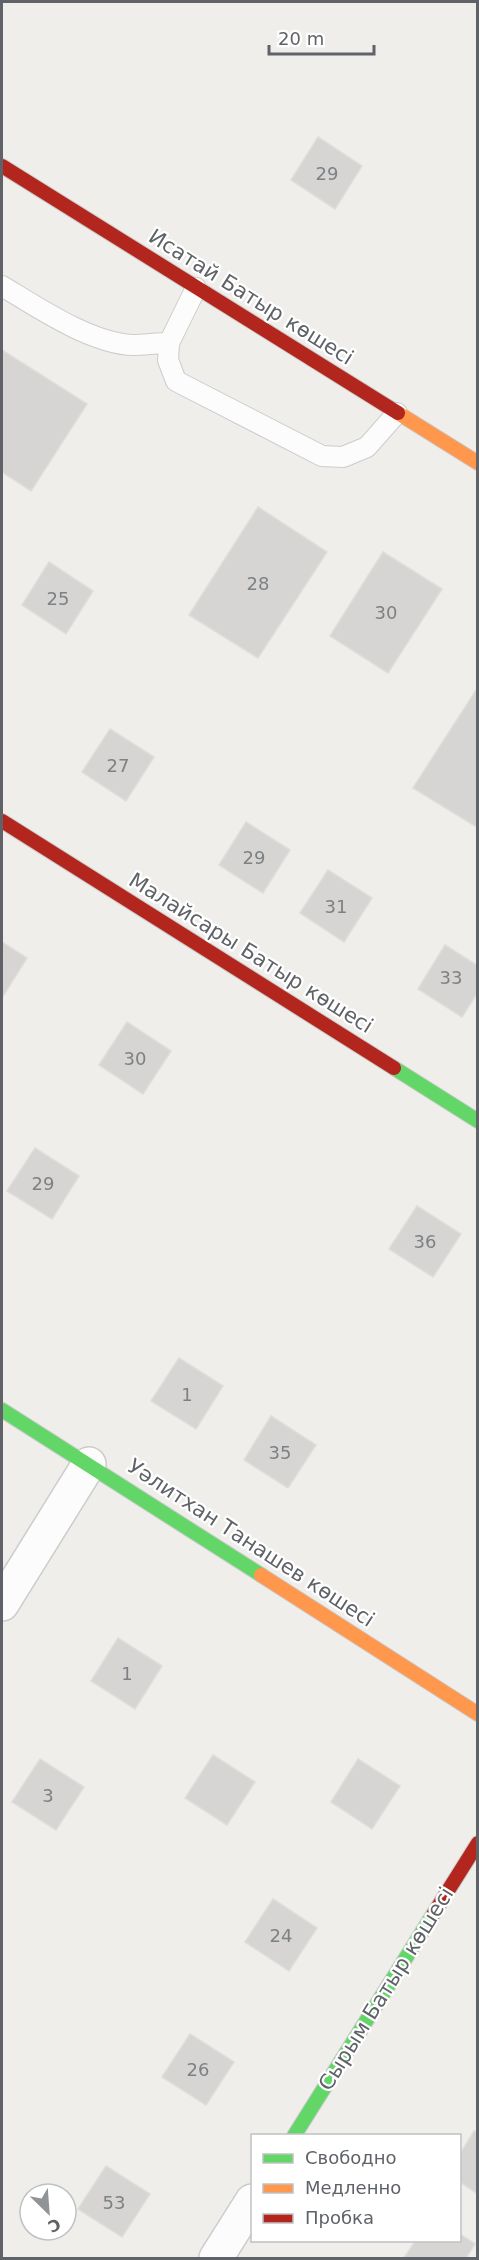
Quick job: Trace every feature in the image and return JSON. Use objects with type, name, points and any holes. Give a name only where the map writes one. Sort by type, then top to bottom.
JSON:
[{"type":"street","name":"Исатай Батыр көшесі","points":[[2,166],[477,464]]},
{"type":"street","name":"Малайсары Батыр көшесі","points":[[2,821],[477,1121]]},
{"type":"street","name":"Уәлитхан Танашев көшесі","points":[[2,1410],[477,1714]]},
{"type":"street","points":[[2,1604],[89,1464]]},
{"type":"street","name":"Сырым Батыр көшесі","points":[[295,2134],[477,1843]]},
{"type":"street","points":[[216,2259],[251,2203]]},
{"type":"lane","points":[[2,286],[50,315],[100,338],[131,345],[170,343]]},
{"type":"lane","points":[[196,288],[170,343],[168,360],[176,381],[322,456],[343,457],[367,447],[397,413]]},
{"type":"building","points":[[318,137],[362,166],[335,209],[291,180]]},
{"type":"building","points":[[2,350],[87,404],[31,491],[2,472]]},
{"type":"building","points":[[258,507],[327,552],[258,658],[189,615]]},
{"type":"building","points":[[383,552],[442,589],[388,673],[330,636]]},
{"type":"building","points":[[49,562],[93,591],[66,634],[22,605]]},
{"type":"building","points":[[478,687],[478,828],[413,788]]},
{"type":"building","points":[[110,729],[154,757],[126,801],[82,772]]},
{"type":"building","points":[[246,822],[290,850],[263,893],[219,865]]},
{"type":"building","points":[[328,870],[372,898],[344,942],[300,913]]},
{"type":"building","points":[[2,942],[27,958],[2,998]]},
{"type":"building","points":[[445,945],[478,966],[478,992],[462,1017],[418,989]]},
{"type":"building","points":[[127,1022],[171,1051],[143,1094],[99,1065]]},
{"type":"building","points":[[35,1148],[79,1176],[52,1219],[7,1191]]},
{"type":"building","points":[[417,1206],[461,1234],[433,1277],[389,1249]]},
{"type":"building","points":[[179,1358],[223,1386],[196,1429],[151,1401]]},
{"type":"building","points":[[271,1416],[316,1445],[288,1488],[244,1460]]},
{"type":"building","points":[[118,1638],[162,1666],[135,1709],[91,1681]]},
{"type":"building","points":[[213,1755],[255,1782],[227,1825],[185,1798]]},
{"type":"building","points":[[40,1759],[84,1787],[56,1830],[12,1802]]},
{"type":"building","points":[[358,1759],[400,1786],[372,1829],[331,1802]]},
{"type":"building","points":[[273,1899],[317,1928],[289,1971],[245,1942]]},
{"type":"building","points":[[190,2034],[234,2062],[206,2105],[162,2077]]},
{"type":"building","points":[[474,2131],[478,2133],[478,2194],[461,2183],[461,2152]]},
{"type":"building","points":[[106,2166],[150,2194],[122,2237],[78,2209]]},
{"type":"building","points":[[461,2235],[475,2244],[466,2258],[404,2258],[415,2242],[461,2242]]},
{"type":"traffic: fast","points":[[394,1068],[478,1121]]},
{"type":"traffic: fast","points":[[2,1410],[261,1575]]},
{"type":"traffic: fast","points":[[295,2134],[434,1913]]},
{"type":"traffic: slow","points":[[398,413],[478,463]]},
{"type":"traffic: slow","points":[[261,1575],[478,1714]]},
{"type":"traffic: jam","points":[[2,166],[398,413]]},
{"type":"traffic: jam","points":[[2,821],[394,1068]]},
{"type":"traffic: jam","points":[[434,1913],[478,1843]]}]
